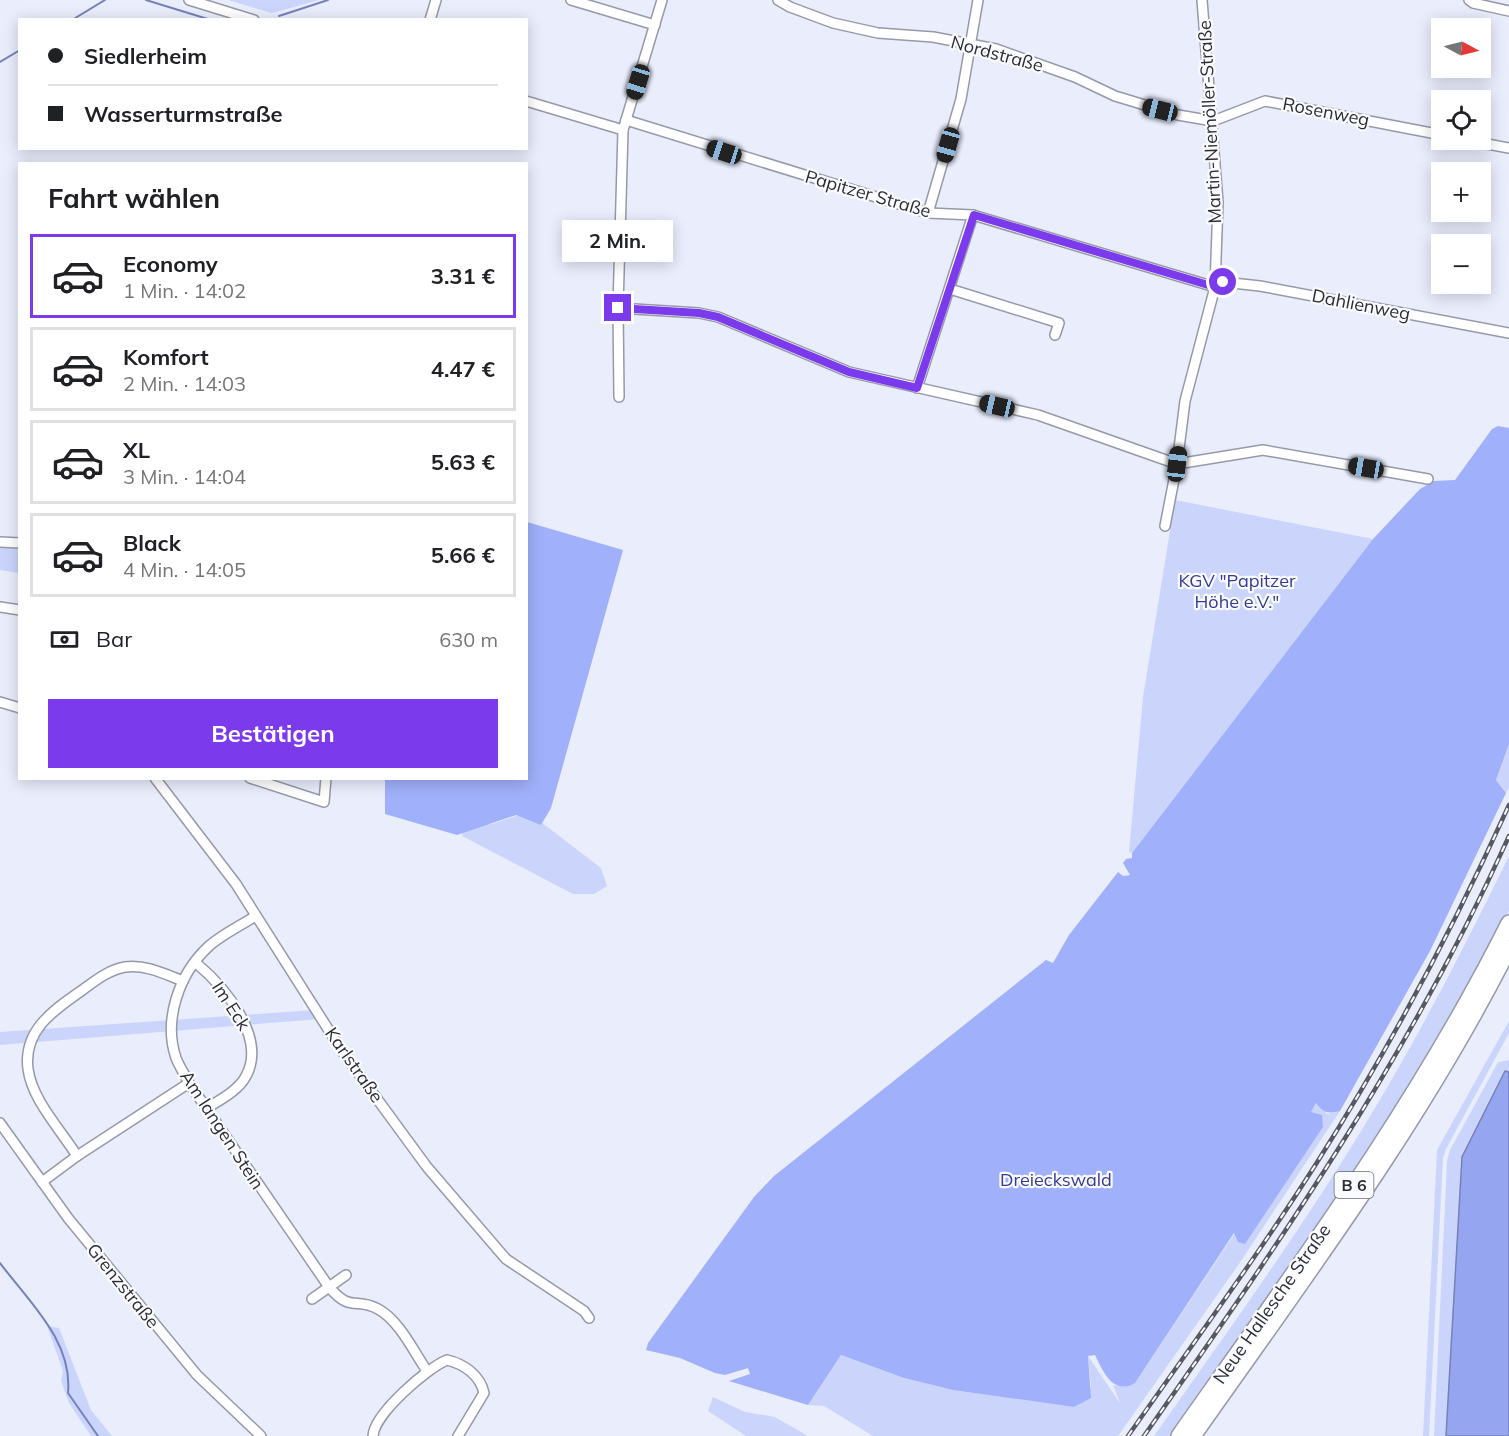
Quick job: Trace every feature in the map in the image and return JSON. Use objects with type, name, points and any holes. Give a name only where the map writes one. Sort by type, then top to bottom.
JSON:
[{"type":"main road","name":"Neue Hallesche Straße","points":[[1179,1436],[1339,1207],[1399,1115],[1452,1029],[1509,923]]},
{"type":"main road","name":"Neue Hallesche Straße","points":[[1193,1436],[1352,1209],[1403,1131],[1462,1033],[1509,948]]},
{"type":"street","points":[[189,0],[248,18]]},
{"type":"street","points":[[431,18],[436,0]]},
{"type":"street","points":[[571,0],[656,25]]},
{"type":"street","points":[[619,397],[618,308],[623,130],[662,0]]},
{"type":"street","name":"Nordstraße","points":[[778,0],[790,8],[844,25],[878,33],[969,43],[1024,58],[1142,106],[1213,121]]},
{"type":"street","points":[[928,213],[961,99],[978,0]]},
{"type":"street","name":"Martin-Niemöller-Straße","points":[[1165,525],[1177,464],[1185,401],[1215,287],[1218,202],[1202,0]]},
{"type":"street","points":[[1469,0],[1509,10]]},
{"type":"street","name":"Rosenweg","points":[[1213,121],[1265,101],[1431,133]]},
{"type":"street","points":[[528,103],[623,130]]},
{"type":"street","name":"Papitzer Straße","points":[[626,120],[928,213],[974,215],[1215,287]]},
{"type":"street","points":[[1491,145],[1509,148]]},
{"type":"street","points":[[917,388],[974,215]]},
{"type":"street","name":"Dahlienweg","points":[[1215,287],[1223,282],[1260,286],[1509,333]]},
{"type":"street","points":[[950,289],[1060,318],[1055,335]]},
{"type":"street","points":[[618,308],[699,313],[718,317],[849,372],[1038,415],[1177,464],[1263,450],[1428,479]]},
{"type":"street","points":[[0,542],[18,543]]},
{"type":"street","points":[[0,607],[18,610]]},
{"type":"street","points":[[0,702],[18,707]]},
{"type":"street","name":"Karlstraße","points":[[157,780],[236,884],[254,917],[342,1051],[427,1167],[506,1259],[584,1311],[589,1318]]},
{"type":"street","points":[[256,780],[324,802],[327,780]]},
{"type":"street","name":"Am langen Stein","points":[[254,917],[208,947],[183,981],[174,1007],[171,1034],[176,1058],[189,1083],[329,1287],[340,1300],[352,1305],[376,1308],[388,1316],[427,1371]]},
{"type":"street","name":"Im Eck","points":[[196,963],[213,977],[228,998],[251,1036],[254,1057],[246,1078],[207,1108]]},
{"type":"street","points":[[77,1156],[31,1084],[28,1066],[30,1045],[36,1030],[47,1015],[106,973],[127,967],[152,969],[183,981]]},
{"type":"street","points":[[42,1182],[77,1156],[189,1083]]},
{"type":"street","name":"Grenzstraße","points":[[0,1123],[97,1254],[197,1376],[261,1436]]},
{"type":"street","points":[[312,1299],[346,1275]]},
{"type":"street","points":[[372,1436],[375,1422],[427,1371],[447,1360],[462,1363],[482,1383],[484,1393],[458,1436]]},
{"type":"green space","points":[[228,0],[319,0],[272,13]]},
{"type":"green space","name":"Dreieckswald","points":[[1498,426],[1509,428],[1509,744],[1496,780],[1506,793],[1430,951],[1340,1111],[1326,1112],[1316,1103],[1311,1112],[1322,1115],[1323,1127],[1245,1244],[1238,1242],[1234,1233],[1135,1383],[1127,1386],[1115,1384],[1105,1374],[1095,1355],[1088,1356],[1091,1398],[1074,1407],[953,1390],[904,1378],[841,1355],[808,1405],[729,1381],[750,1374],[748,1368],[725,1375],[680,1358],[646,1350],[648,1343],[754,1197],[774,1176],[1046,960],[1053,963],[1069,935],[1118,872],[1123,876],[1130,875],[1123,863],[1126,859],[1132,858],[1132,853],[1373,539],[1420,489],[1434,481],[1455,480],[1492,429]]},
{"type":"green space","name":"KGV \"Papitzer Höhe e.V.\"","points":[[1175,500],[1373,539],[1132,853],[1129,852],[1143,697]]},
{"type":"green space","points":[[528,522],[623,550],[551,808],[541,825],[516,815],[457,835],[385,814],[385,780],[528,780]]},
{"type":"green space","points":[[0,547],[18,548],[18,573],[0,570]]},
{"type":"green space","points":[[1509,744],[1509,787],[1506,793],[1496,780]]},
{"type":"green space","points":[[528,812],[601,868],[607,886],[594,894],[573,894],[462,836],[464,827],[492,824]]},
{"type":"green space","points":[[1509,856],[1509,911],[1425,1065],[1370,1151],[1173,1436],[1154,1436],[1268,1274],[1349,1150],[1428,1015]]},
{"type":"green space","points":[[315,1010],[320,1019],[0,1045],[0,1032]]},
{"type":"green space","points":[[1509,1021],[1509,1033],[1443,1158],[1429,1436],[1423,1436],[1437,1150]]},
{"type":"green space","points":[[1509,1060],[1509,1436],[1434,1436],[1447,1161],[1450,1150],[1498,1062]]},
{"type":"green space","points":[[1317,1102],[1327,1114],[1340,1111],[1239,1264],[1118,1436],[873,1436],[824,1406],[808,1405],[841,1355],[904,1378],[953,1390],[1074,1407],[1091,1387],[1088,1356],[1120,1403],[1113,1385],[1123,1387],[1135,1383],[1235,1233]]},
{"type":"green space","points":[[47,1326],[59,1328],[91,1410],[112,1436],[91,1436],[69,1403],[61,1381],[63,1371]]},
{"type":"green space","points":[[713,1397],[745,1412],[775,1417],[808,1436],[746,1436],[708,1411]]},
{"type":"shaded area","points":[[1505,1071],[1509,1072],[1509,1436],[1446,1436],[1462,1157]]},
{"type":"waterway","points":[[75,18],[105,0]]},
{"type":"waterway","points":[[146,0],[204,18]]},
{"type":"waterway","points":[[279,16],[328,0]]},
{"type":"waterway","points":[[0,62],[18,51]]},
{"type":"waterway","points":[[0,1263],[47,1323],[64,1356],[68,1374],[68,1393],[98,1436]]},
{"type":"railway","points":[[1128,1436],[1271,1233],[1343,1121],[1419,988],[1509,805]]},
{"type":"railway","points":[[1144,1436],[1245,1291],[1341,1145],[1430,994],[1509,836]]},
{"type":"route","points":[[618,308],[699,313],[718,317],[849,372],[917,388],[974,215],[1215,287],[1223,282]]}]
